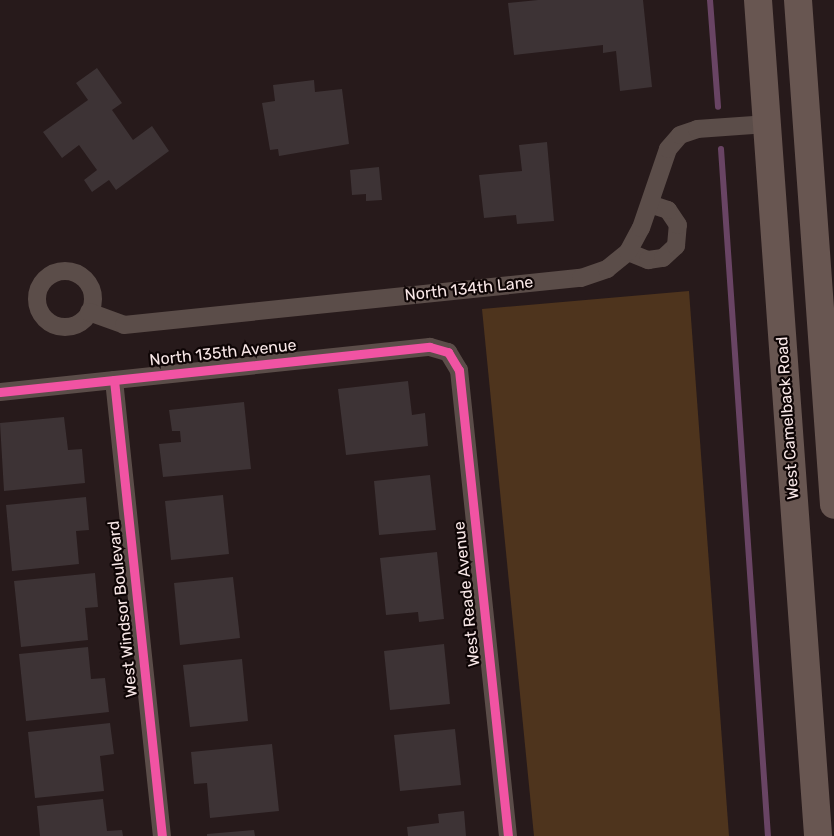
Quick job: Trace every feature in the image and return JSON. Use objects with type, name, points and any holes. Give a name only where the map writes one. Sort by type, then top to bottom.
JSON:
[{"type":"main road","name":"West Camelback Road","points":[[758,0],[818,836]]},
{"type":"main road","points":[[798,0],[834,505]]},
{"type":"street","name":"North 134th Lane","points":[[89,312],[124,325],[581,278],[607,269],[628,252],[650,204],[668,149],[680,135],[698,129],[766,124]]},
{"type":"street","points":[[628,252],[648,260],[663,258],[676,246],[678,225],[668,210],[650,204]]},
{"type":"street","name":"North 135th Avenue","points":[[0,392],[430,347],[448,352]]},
{"type":"street","name":"West Reade Avenue","points":[[448,352],[459,370],[508,836]]},
{"type":"street","name":"West Windsor Boulevard","points":[[114,380],[162,836]]},
{"type":"shaded area","points":[[689,291],[729,836],[534,836],[482,309]]},
{"type":"building","points":[[538,0],[643,0],[652,87],[620,91],[616,51],[603,53],[603,45],[514,55],[508,3]]},
{"type":"building","points":[[97,68],[122,103],[112,110],[133,140],[152,126],[169,151],[116,190],[109,180],[92,192],[84,180],[97,170],[79,145],[62,158],[43,132],[88,100],[76,83]]},
{"type":"building","points":[[314,80],[315,92],[342,89],[349,144],[279,156],[278,149],[270,150],[262,103],[275,101],[273,85]]},
{"type":"building","points":[[547,142],[554,221],[517,224],[516,215],[484,218],[479,175],[522,171],[519,145]]},
{"type":"building","points":[[379,167],[382,200],[366,201],[366,194],[352,195],[350,170]]},
{"type":"building","points":[[408,381],[412,415],[425,413],[428,446],[346,455],[338,389]]},
{"type":"building","points":[[244,402],[251,469],[163,477],[159,444],[181,442],[180,431],[172,431],[169,410]]},
{"type":"building","points":[[64,417],[68,450],[82,449],[85,483],[4,491],[0,423]]},
{"type":"building","points":[[430,475],[436,530],[379,535],[374,481]]},
{"type":"building","points":[[223,495],[229,554],[171,560],[165,501]]},
{"type":"building","points":[[86,497],[89,530],[76,531],[79,564],[12,571],[6,505]]},
{"type":"building","points":[[437,552],[444,619],[419,622],[418,612],[386,615],[380,558]]},
{"type":"building","points":[[95,573],[98,607],[85,608],[88,640],[21,647],[14,581]]},
{"type":"building","points":[[233,577],[240,638],[180,645],[174,583]]},
{"type":"building","points":[[444,644],[450,704],[390,710],[384,651]]},
{"type":"building","points":[[88,647],[91,679],[105,678],[109,712],[26,721],[19,654]]},
{"type":"building","points":[[242,659],[248,721],[190,727],[183,665]]},
{"type":"building","points":[[110,723],[114,754],[100,756],[104,791],[35,798],[28,732]]},
{"type":"building","points":[[455,729],[461,785],[400,791],[394,735]]},
{"type":"building","points":[[272,744],[279,811],[210,818],[207,783],[194,784],[191,752]]},
{"type":"building","points":[[103,799],[107,831],[122,830],[123,836],[40,836],[37,806]]},
{"type":"building","points":[[464,811],[466,836],[408,836],[407,827],[439,823],[438,814]]},
{"type":"building","points":[[254,830],[255,836],[207,836],[207,834]]},
{"type":"waterway","points":[[710,0],[718,107]]},
{"type":"waterway","points":[[721,149],[768,836]]},
{"type":"cycle path","points":[[0,392],[430,347],[448,352],[459,370],[508,836]]},
{"type":"cycle path","points":[[114,380],[162,836]]}]
